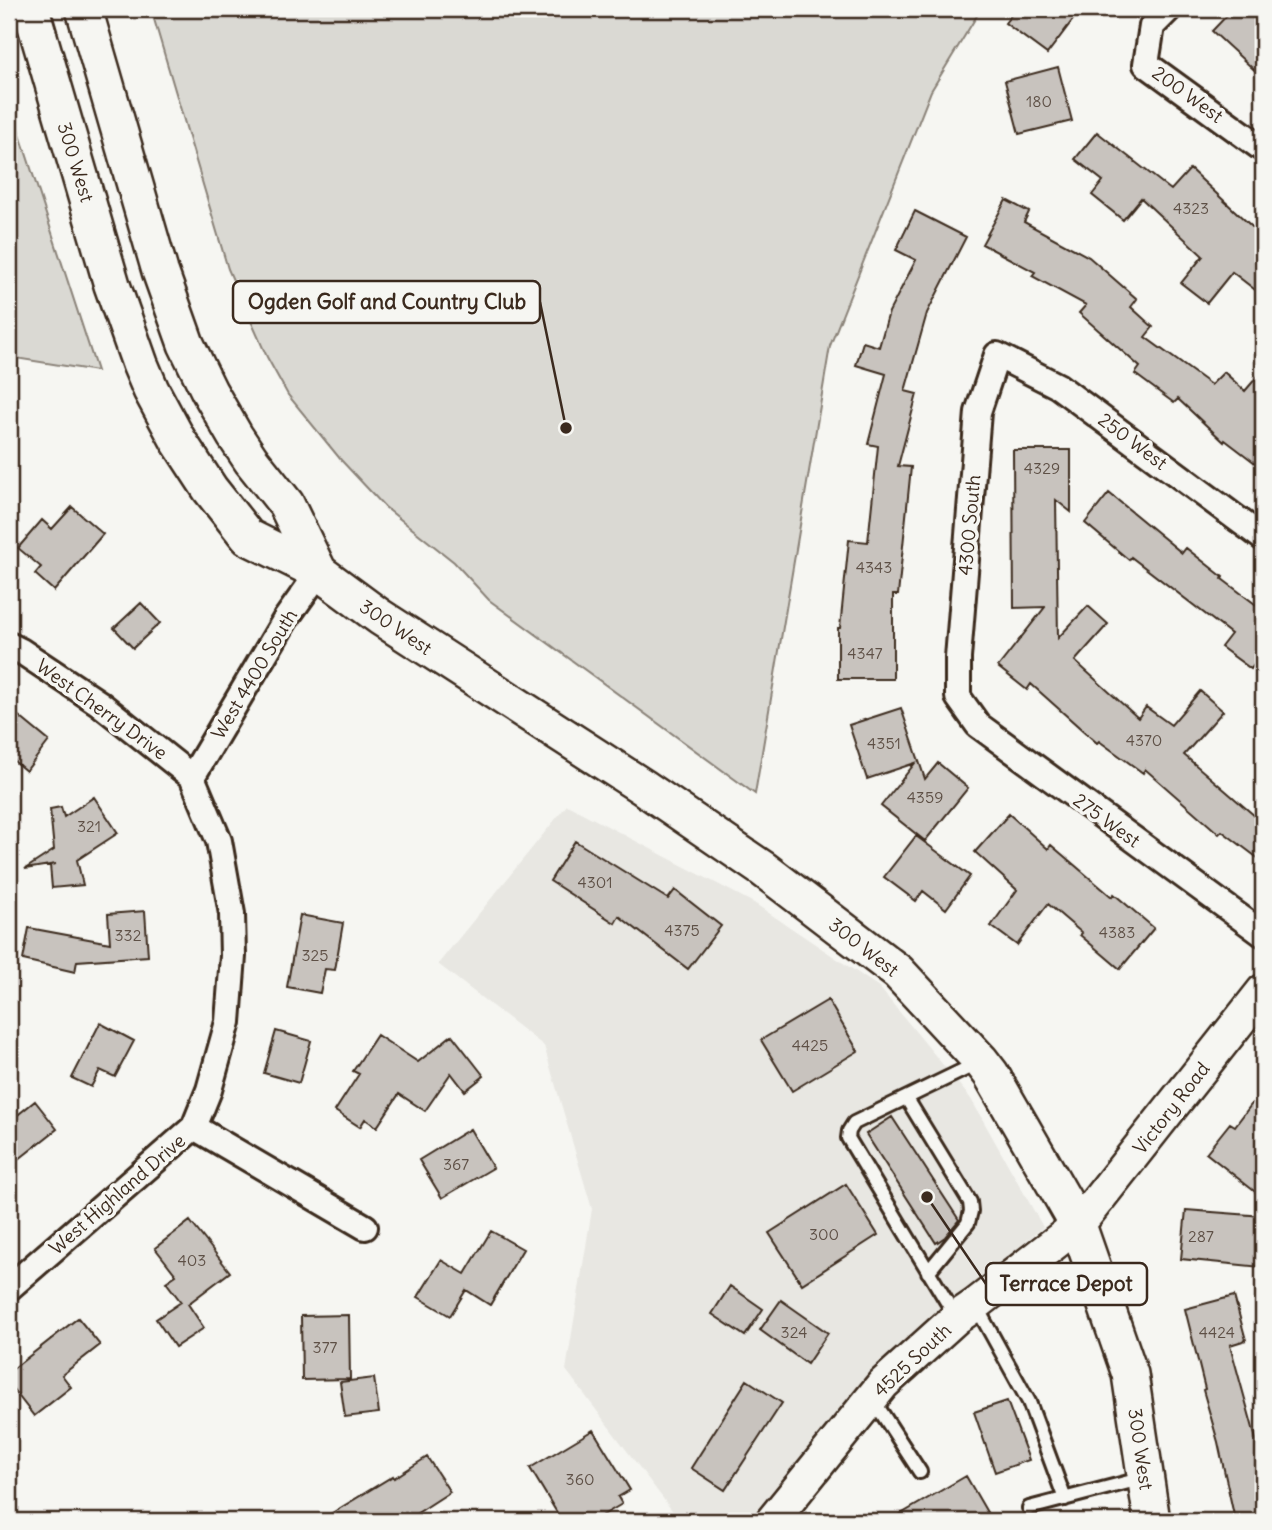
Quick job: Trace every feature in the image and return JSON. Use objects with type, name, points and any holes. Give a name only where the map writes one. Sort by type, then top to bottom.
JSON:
[{"type":"main road","name":"300 West","points":[[31,9],[120,311],[140,364],[164,415],[210,489],[248,537],[319,572],[380,617],[643,787],[763,869],[898,972],[981,1061],[1078,1225],[1130,1374],[1152,1521]]},
{"type":"main road","name":"300 West","points":[[84,9],[168,296],[186,344],[235,436],[286,504],[319,572]]},
{"type":"street","name":"200 West","points":[[1169,9],[1152,26],[1146,64],[1263,149]]},
{"type":"street","name":"250 West","points":[[997,355],[1058,386],[1263,538]]},
{"type":"street","name":"4300 South","points":[[958,697],[958,659],[978,412],[997,355]]},
{"type":"street","name":"West 4400 South","points":[[192,777],[285,620],[319,572]]},
{"type":"street","name":"West Cherry Drive","points":[[9,645],[21,650],[99,703],[192,777]]},
{"type":"street","name":"275 West","points":[[958,697],[978,725],[1263,934]]},
{"type":"street","name":"West Highland Drive","points":[[9,1288],[194,1127],[209,1090],[228,1023],[233,956],[232,914],[219,841],[192,777]]},
{"type":"street","name":"Victory Road","points":[[1078,1225],[1263,991]]},
{"type":"street","name":"West Highland Drive","points":[[194,1127],[365,1227]]},
{"type":"street","name":"4525 South","points":[[772,1521],[883,1384],[966,1312],[1078,1225]]},
{"type":"lane","points":[[981,1061],[854,1123],[848,1138],[928,1272],[966,1312],[1029,1402],[1065,1499]]},
{"type":"lane","points":[[907,1098],[970,1202],[968,1223],[928,1272]]},
{"type":"lane","points":[[872,1398],[920,1472]]},
{"type":"lane","points":[[1030,1508],[1145,1478]]},
{"type":"shaded area","points":[[151,9],[981,9],[931,91],[830,346],[755,794],[489,600],[454,562],[385,507],[341,460],[288,395],[267,357],[228,269]]},
{"type":"shaded area","points":[[9,99],[11,107],[97,371],[9,357]]},
{"type":"shaded area","points":[[567,805],[754,903],[879,987],[971,1099],[1043,1227],[870,1371],[754,1521],[680,1521],[566,1370],[592,1209],[544,1046],[438,964]]},
{"type":"building","points":[[1016,9],[1081,9],[1047,54],[1005,23]]},
{"type":"building","points":[[1233,9],[1263,9],[1263,78],[1212,31]]},
{"type":"building","points":[[1058,67],[1072,121],[1019,134],[1005,81]]},
{"type":"building","points":[[1097,132],[1171,190],[1190,169],[1263,237],[1263,296],[1232,272],[1207,303],[1181,283],[1203,256],[1141,198],[1123,220],[1092,195],[1103,181],[1075,159]]},
{"type":"building","points":[[1006,200],[1029,212],[1024,222],[1089,257],[1137,299],[1131,307],[1153,327],[1145,337],[1211,385],[1224,372],[1245,391],[1263,370],[1263,469],[1225,440],[1224,442],[1178,399],[1174,403],[1135,374],[1140,367],[1079,313],[1086,305],[1032,276],[1035,272],[982,244]]},
{"type":"building","points":[[915,211],[966,237],[927,313],[905,391],[917,394],[898,466],[911,467],[898,595],[893,595],[893,679],[838,679],[838,628],[849,540],[868,542],[878,446],[868,444],[886,374],[856,365],[863,342],[879,347],[889,312],[916,260],[896,250]]},
{"type":"building","points":[[1013,450],[1071,450],[1071,512],[1056,500],[1058,638],[1088,606],[1108,624],[1075,661],[1138,718],[1146,707],[1171,725],[1200,691],[1223,711],[1184,755],[1263,823],[1263,862],[1222,831],[1219,834],[1145,769],[1143,773],[1099,741],[1097,743],[1031,684],[1027,690],[998,667],[1045,607],[1014,608]]},
{"type":"building","points":[[1109,493],[1182,553],[1186,548],[1263,610],[1263,652],[1251,669],[1221,647],[1231,634],[1131,557],[1129,560],[1085,523]]},
{"type":"building","points":[[72,507],[103,534],[54,591],[35,574],[41,567],[18,548],[42,520],[52,529]]},
{"type":"building","points":[[141,603],[160,623],[133,648],[114,628]]},
{"type":"building","points":[[9,708],[49,741],[26,771],[9,757]]},
{"type":"building","points":[[901,708],[925,779],[938,763],[968,788],[925,841],[881,806],[915,763],[867,779],[849,725]]},
{"type":"building","points":[[94,797],[118,833],[77,860],[83,885],[52,888],[50,865],[56,864],[25,869],[54,850],[50,809],[61,807],[64,817]]},
{"type":"building","points":[[1009,814],[1048,849],[1051,845],[1112,897],[1114,894],[1154,928],[1120,969],[1048,904],[1017,945],[991,926],[1017,890],[975,852]]},
{"type":"building","points":[[916,836],[970,876],[946,909],[923,891],[916,901],[884,877]]},
{"type":"building","points":[[575,841],[668,899],[675,890],[721,926],[688,969],[619,916],[615,923],[550,881]]},
{"type":"building","points":[[145,911],[148,956],[77,961],[75,972],[23,960],[29,928],[110,943],[108,914]]},
{"type":"building","points":[[300,915],[343,923],[335,970],[325,969],[320,993],[287,987]]},
{"type":"building","points":[[828,1000],[858,1051],[792,1091],[761,1040]]},
{"type":"building","points":[[100,1023],[134,1041],[115,1077],[100,1070],[91,1087],[72,1078]]},
{"type":"building","points":[[276,1031],[311,1041],[299,1083],[264,1073]]},
{"type":"building","points":[[377,1035],[418,1062],[452,1035],[484,1076],[465,1091],[451,1073],[425,1111],[399,1094],[377,1127],[365,1119],[360,1127],[335,1111],[359,1074],[353,1071]]},
{"type":"building","points":[[1263,1089],[1263,1198],[1206,1153],[1230,1123],[1235,1126]]},
{"type":"building","points":[[35,1101],[57,1129],[9,1167],[9,1122]]},
{"type":"building","points":[[892,1117],[959,1220],[945,1237],[936,1243],[866,1134]]},
{"type":"building","points":[[470,1129],[493,1168],[442,1198],[419,1160]]},
{"type":"building","points":[[846,1184],[878,1235],[802,1284],[769,1233]]},
{"type":"building","points":[[1186,1210],[1263,1216],[1261,1267],[1181,1259]]},
{"type":"building","points":[[190,1221],[230,1272],[188,1304],[204,1328],[175,1347],[156,1319],[181,1302],[166,1282],[176,1275],[155,1248]]},
{"type":"building","points":[[491,1231],[523,1249],[490,1305],[466,1290],[450,1316],[418,1297],[441,1260],[465,1274]]},
{"type":"building","points":[[730,1286],[763,1309],[745,1336],[712,1314]]},
{"type":"building","points":[[1234,1296],[1246,1340],[1230,1345],[1259,1450],[1263,1449],[1263,1514],[1235,1520],[1185,1309]]},
{"type":"building","points":[[781,1300],[828,1333],[807,1364],[760,1330]]},
{"type":"building","points":[[349,1315],[350,1379],[302,1380],[301,1316]]},
{"type":"building","points":[[78,1318],[100,1345],[62,1375],[71,1387],[34,1416],[9,1384],[9,1372]]},
{"type":"building","points":[[374,1378],[379,1413],[345,1417],[340,1382]]},
{"type":"building","points":[[747,1380],[782,1403],[725,1490],[691,1468]]},
{"type":"building","points":[[1007,1401],[1029,1460],[995,1472],[974,1412]]},
{"type":"building","points":[[593,1430],[630,1490],[618,1497],[622,1504],[593,1521],[562,1521],[530,1468]]},
{"type":"building","points":[[427,1457],[450,1492],[405,1521],[319,1521],[393,1476],[394,1478]]},
{"type":"building","points":[[966,1476],[992,1521],[889,1521]]},
{"type":"place","name":"Ogden Golf and Country Club","points":[[566,428]]},
{"type":"place","name":"Terrace Depot","points":[[927,1197]]}]
